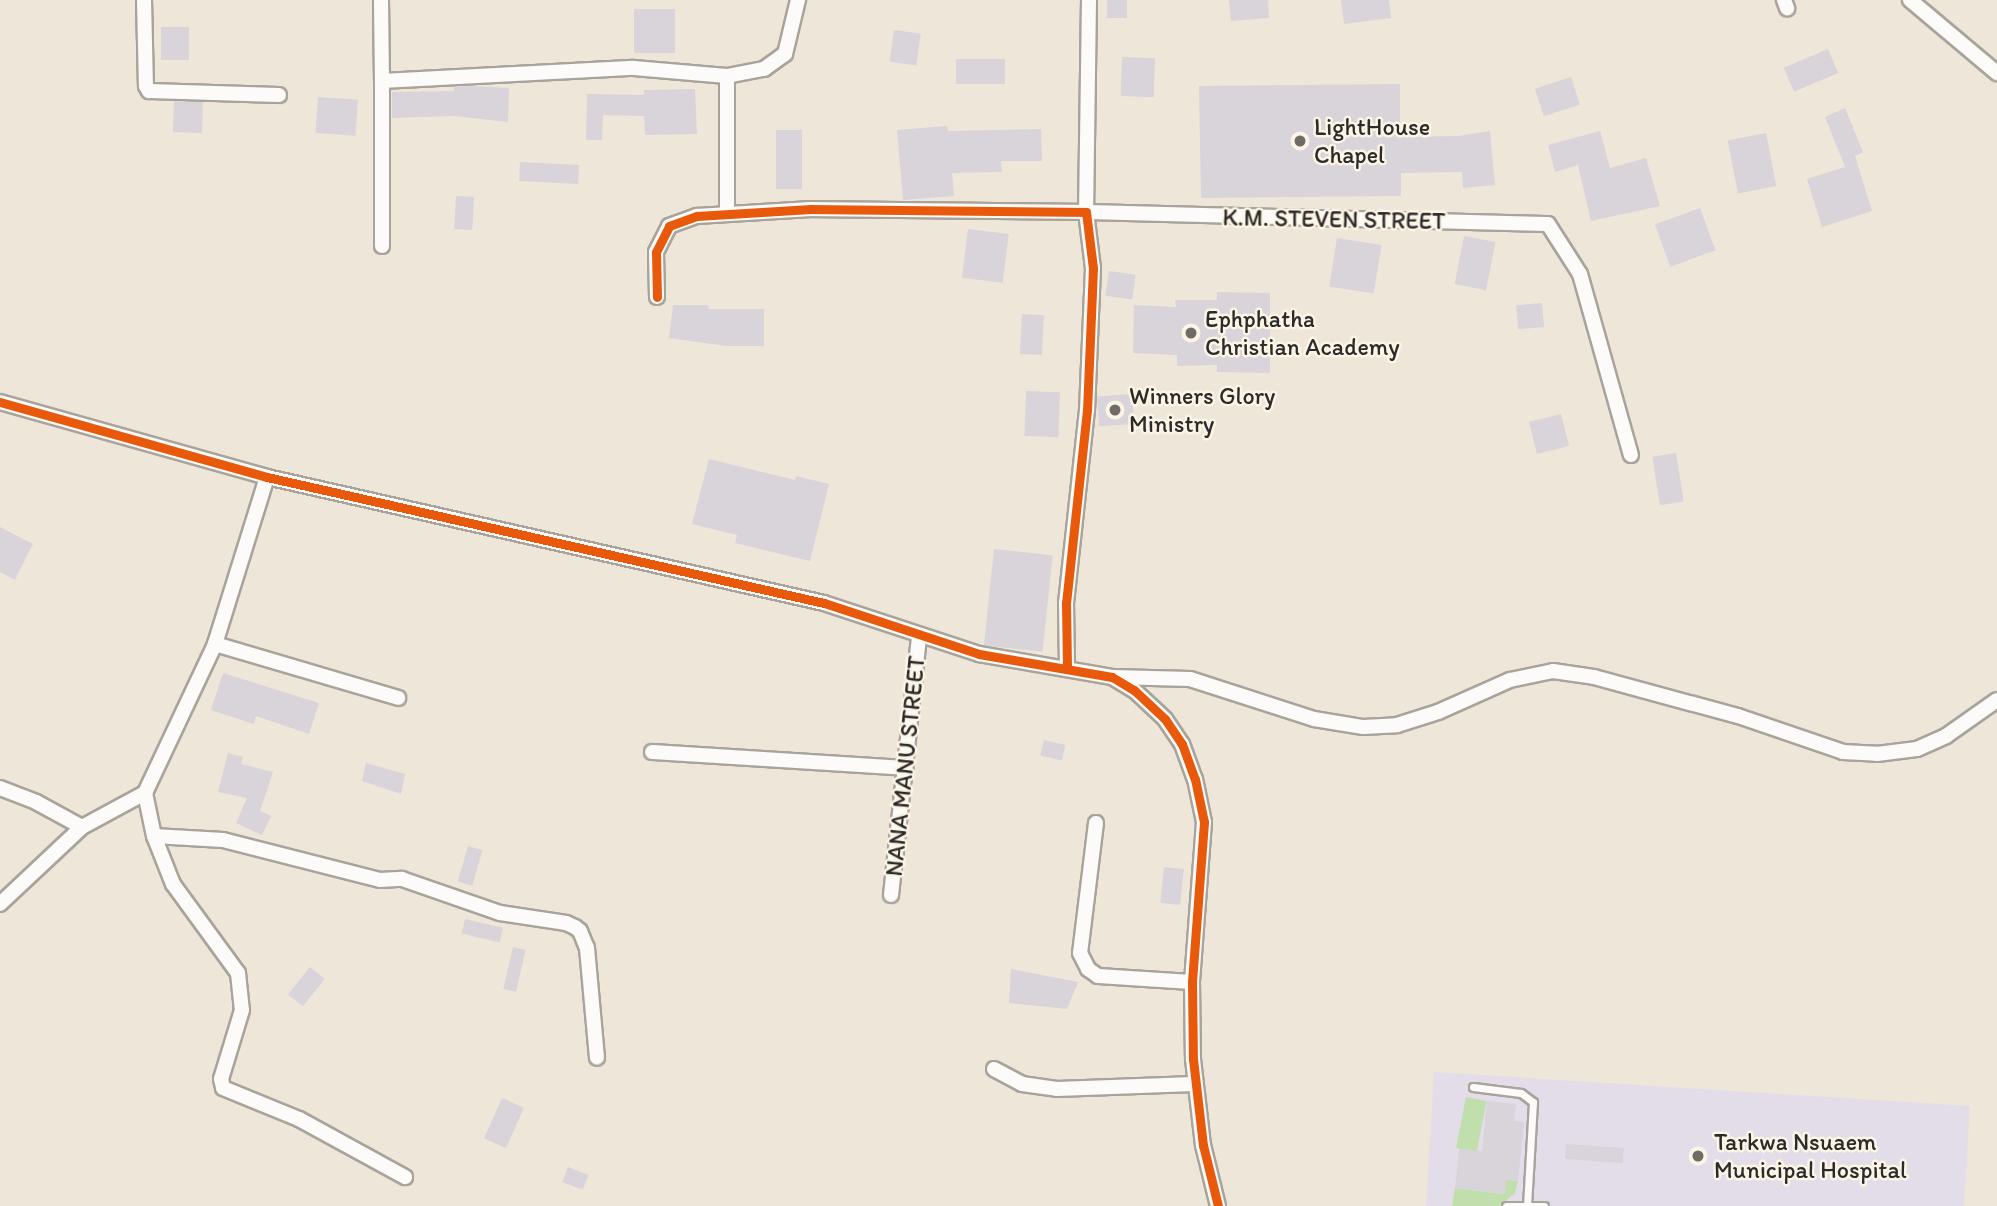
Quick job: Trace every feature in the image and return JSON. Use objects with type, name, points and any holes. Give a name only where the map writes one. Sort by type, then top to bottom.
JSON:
[{"type":"street","points":[[144,0],[146,86],[149,91],[279,95]]},
{"type":"street","points":[[381,0],[382,246]]},
{"type":"street","points":[[382,81],[634,68],[727,76],[764,69],[785,54],[798,0]]},
{"type":"street","points":[[1067,668],[1066,603],[1087,410],[1093,268],[1086,212],[1089,0]]},
{"type":"street","points":[[1910,0],[1997,73]]},
{"type":"street","points":[[727,76],[727,213]]},
{"type":"street","points":[[657,297],[656,253],[669,226],[697,216],[811,209],[1086,212]]},
{"type":"street","name":"K.M. STEVEN STREET","points":[[1086,212],[1548,224],[1580,274],[1631,455]]},
{"type":"street","points":[[0,402],[267,477],[824,603],[979,654],[1112,677],[1190,679],[1314,719],[1363,727],[1397,725],[1438,712],[1510,680],[1553,671],[1594,677],[1738,716],[1843,752],[1877,754],[1917,749],[1946,736],[1997,700]]},
{"type":"street","points":[[0,904],[82,827],[145,793],[215,644],[267,477]]},
{"type":"street","name":"NANA MANU STREET","points":[[891,895],[919,636]]},
{"type":"street","points":[[215,644],[398,698]]},
{"type":"street","points":[[1112,677],[1134,690],[1165,719],[1182,744],[1195,779],[1204,822],[1192,982],[1194,1084],[1217,1206]]},
{"type":"street","points":[[652,752],[905,768]]},
{"type":"street","points":[[0,788],[36,802],[82,827]]},
{"type":"street","points":[[145,793],[154,836],[173,884],[238,973],[242,1010],[221,1079],[223,1088],[299,1119],[405,1177]]},
{"type":"street","points":[[1096,822],[1080,953],[1088,969],[1098,976],[1192,982]]},
{"type":"street","points":[[154,836],[223,840],[380,880],[402,879],[500,913],[575,927],[580,931],[587,948],[597,1058]]},
{"type":"street","points":[[994,1069],[1022,1084],[1057,1089],[1194,1084]]},
{"type":"lane","points":[[1473,1087],[1521,1093],[1532,1102],[1531,1205]]},
{"type":"lane","points":[[1506,1206],[1544,1206]]},
{"type":"shaded area","name":"Tarkwa Nsuaem Municipal Hospital","points":[[1434,1072],[1970,1106],[1964,1206],[1426,1206]]},
{"type":"green space","points":[[1466,1097],[1487,1101],[1477,1152],[1456,1148]]},
{"type":"green space","points":[[1506,1180],[1518,1181],[1515,1193],[1499,1206],[1452,1206],[1455,1188],[1504,1194]]},
{"type":"building","points":[[1107,0],[1127,0],[1127,18],[1107,18]]},
{"type":"building","points":[[1229,0],[1268,0],[1269,18],[1231,21]]},
{"type":"building","points":[[1341,0],[1389,0],[1391,18],[1344,24]]},
{"type":"building","points":[[634,9],[675,9],[675,53],[634,53]]},
{"type":"building","points":[[161,27],[189,27],[189,60],[161,60]]},
{"type":"building","points":[[894,30],[921,34],[916,65],[890,62]]},
{"type":"building","points":[[1828,49],[1838,73],[1794,92],[1784,68]]},
{"type":"building","points":[[1122,57],[1155,58],[1154,97],[1121,96]]},
{"type":"building","points":[[956,59],[1005,59],[1005,84],[956,84]]},
{"type":"building","points":[[1571,77],[1580,105],[1544,116],[1535,89]]},
{"type":"building","name":"LightHouse Chapel","points":[[1400,84],[1400,137],[1458,136],[1490,131],[1495,185],[1463,188],[1462,172],[1401,173],[1401,196],[1201,198],[1199,86]]},
{"type":"building","points":[[454,87],[509,88],[508,122],[453,116],[392,118],[392,92],[454,91]]},
{"type":"building","points":[[695,89],[697,134],[645,135],[644,116],[603,115],[602,140],[586,140],[587,94],[644,95],[644,90]]},
{"type":"building","points":[[318,97],[358,100],[355,136],[315,133]]},
{"type":"building","points":[[174,101],[203,102],[202,133],[173,132]]},
{"type":"building","points":[[1845,108],[1863,152],[1855,156],[1872,211],[1822,227],[1807,179],[1845,167],[1825,117]]},
{"type":"building","points":[[947,126],[948,131],[1041,129],[1042,161],[1001,161],[1002,172],[952,173],[954,196],[903,200],[897,130]]},
{"type":"building","points":[[776,130],[802,130],[802,189],[776,189]]},
{"type":"building","points":[[1600,131],[1610,168],[1646,158],[1660,206],[1591,221],[1578,165],[1555,172],[1548,145]]},
{"type":"building","points":[[1766,133],[1776,186],[1738,193],[1728,140]]},
{"type":"building","points":[[520,162],[579,165],[578,184],[519,181]]},
{"type":"building","points":[[456,196],[474,197],[472,230],[454,229]]},
{"type":"building","points":[[1700,208],[1715,250],[1670,267],[1655,224]]},
{"type":"building","points":[[968,229],[1009,234],[1003,283],[962,278]]},
{"type":"building","points":[[1464,236],[1495,242],[1486,290],[1455,284]]},
{"type":"building","points":[[1337,238],[1381,245],[1374,293],[1329,286]]},
{"type":"building","points":[[1109,271],[1136,275],[1132,300],[1106,296]]},
{"type":"building","points":[[1217,292],[1270,293],[1270,373],[1217,372],[1217,365],[1177,366],[1177,355],[1133,353],[1134,305],[1176,307],[1175,300],[1217,300]]},
{"type":"building","points":[[1542,303],[1544,327],[1518,329],[1516,305]]},
{"type":"building","points":[[673,305],[708,305],[709,309],[764,309],[764,346],[726,346],[669,338]]},
{"type":"building","points":[[1022,314],[1044,315],[1042,355],[1020,354]]},
{"type":"building","points":[[1026,391],[1060,392],[1058,437],[1024,436]]},
{"type":"building","name":"Winners Glory Ministry","points":[[1132,394],[1134,424],[1099,426],[1097,396]]},
{"type":"building","points":[[1561,414],[1569,446],[1537,454],[1529,422]]},
{"type":"building","points":[[1676,453],[1684,501],[1660,505],[1652,457]]},
{"type":"building","points":[[709,459],[795,480],[796,476],[829,484],[810,561],[735,543],[737,535],[692,524]]},
{"type":"building","points":[[0,527],[33,544],[15,580],[0,572]]},
{"type":"building","points":[[994,549],[1053,555],[1043,652],[984,645]]},
{"type":"building","points":[[223,673],[319,703],[309,734],[256,716],[254,724],[211,710]]},
{"type":"building","points":[[1044,740],[1065,745],[1062,761],[1040,756]]},
{"type":"building","points":[[228,753],[243,757],[241,764],[273,772],[260,811],[271,816],[262,835],[236,823],[247,798],[218,792]]},
{"type":"building","points":[[366,763],[405,774],[401,794],[362,781]]},
{"type":"building","points":[[468,846],[482,850],[472,886],[458,882]]},
{"type":"building","points":[[1164,867],[1184,869],[1180,905],[1160,903]]},
{"type":"building","points":[[465,919],[503,928],[500,942],[462,934]]},
{"type":"building","points":[[513,947],[526,950],[516,992],[503,989]]},
{"type":"building","points":[[310,967],[325,979],[303,1006],[288,994]]},
{"type":"building","points":[[1011,969],[1078,982],[1067,1009],[1009,1003]]},
{"type":"building","points":[[502,1098],[524,1108],[506,1148],[484,1138]]},
{"type":"building","points":[[1487,1101],[1516,1104],[1514,1121],[1524,1122],[1518,1181],[1506,1180],[1505,1194],[1455,1188],[1459,1149],[1482,1151]]},
{"type":"building","points":[[1566,1144],[1624,1148],[1623,1163],[1565,1159]]},
{"type":"building","points":[[568,1167],[589,1175],[583,1190],[562,1182]]},
{"type":"cycle path","points":[[657,297],[656,252],[669,226],[697,216],[811,209],[1086,212],[1093,268],[1087,410],[1066,603],[1067,668]]},
{"type":"cycle path","points":[[0,402],[267,477],[824,603],[979,654],[1112,677],[1134,690],[1165,719],[1182,744],[1195,779],[1204,822],[1192,982],[1193,1059],[1203,1145],[1218,1206]]},
{"type":"place","name":"LightHouse Chapel","points":[[1300,141]]},
{"type":"place","name":"Ephphatha Christian Academy","points":[[1191,333]]},
{"type":"place","name":"Winners Glory Ministry","points":[[1115,410]]},
{"type":"place","name":"Tarkwa Nsuaem Municipal Hospital","points":[[1698,1156]]}]
